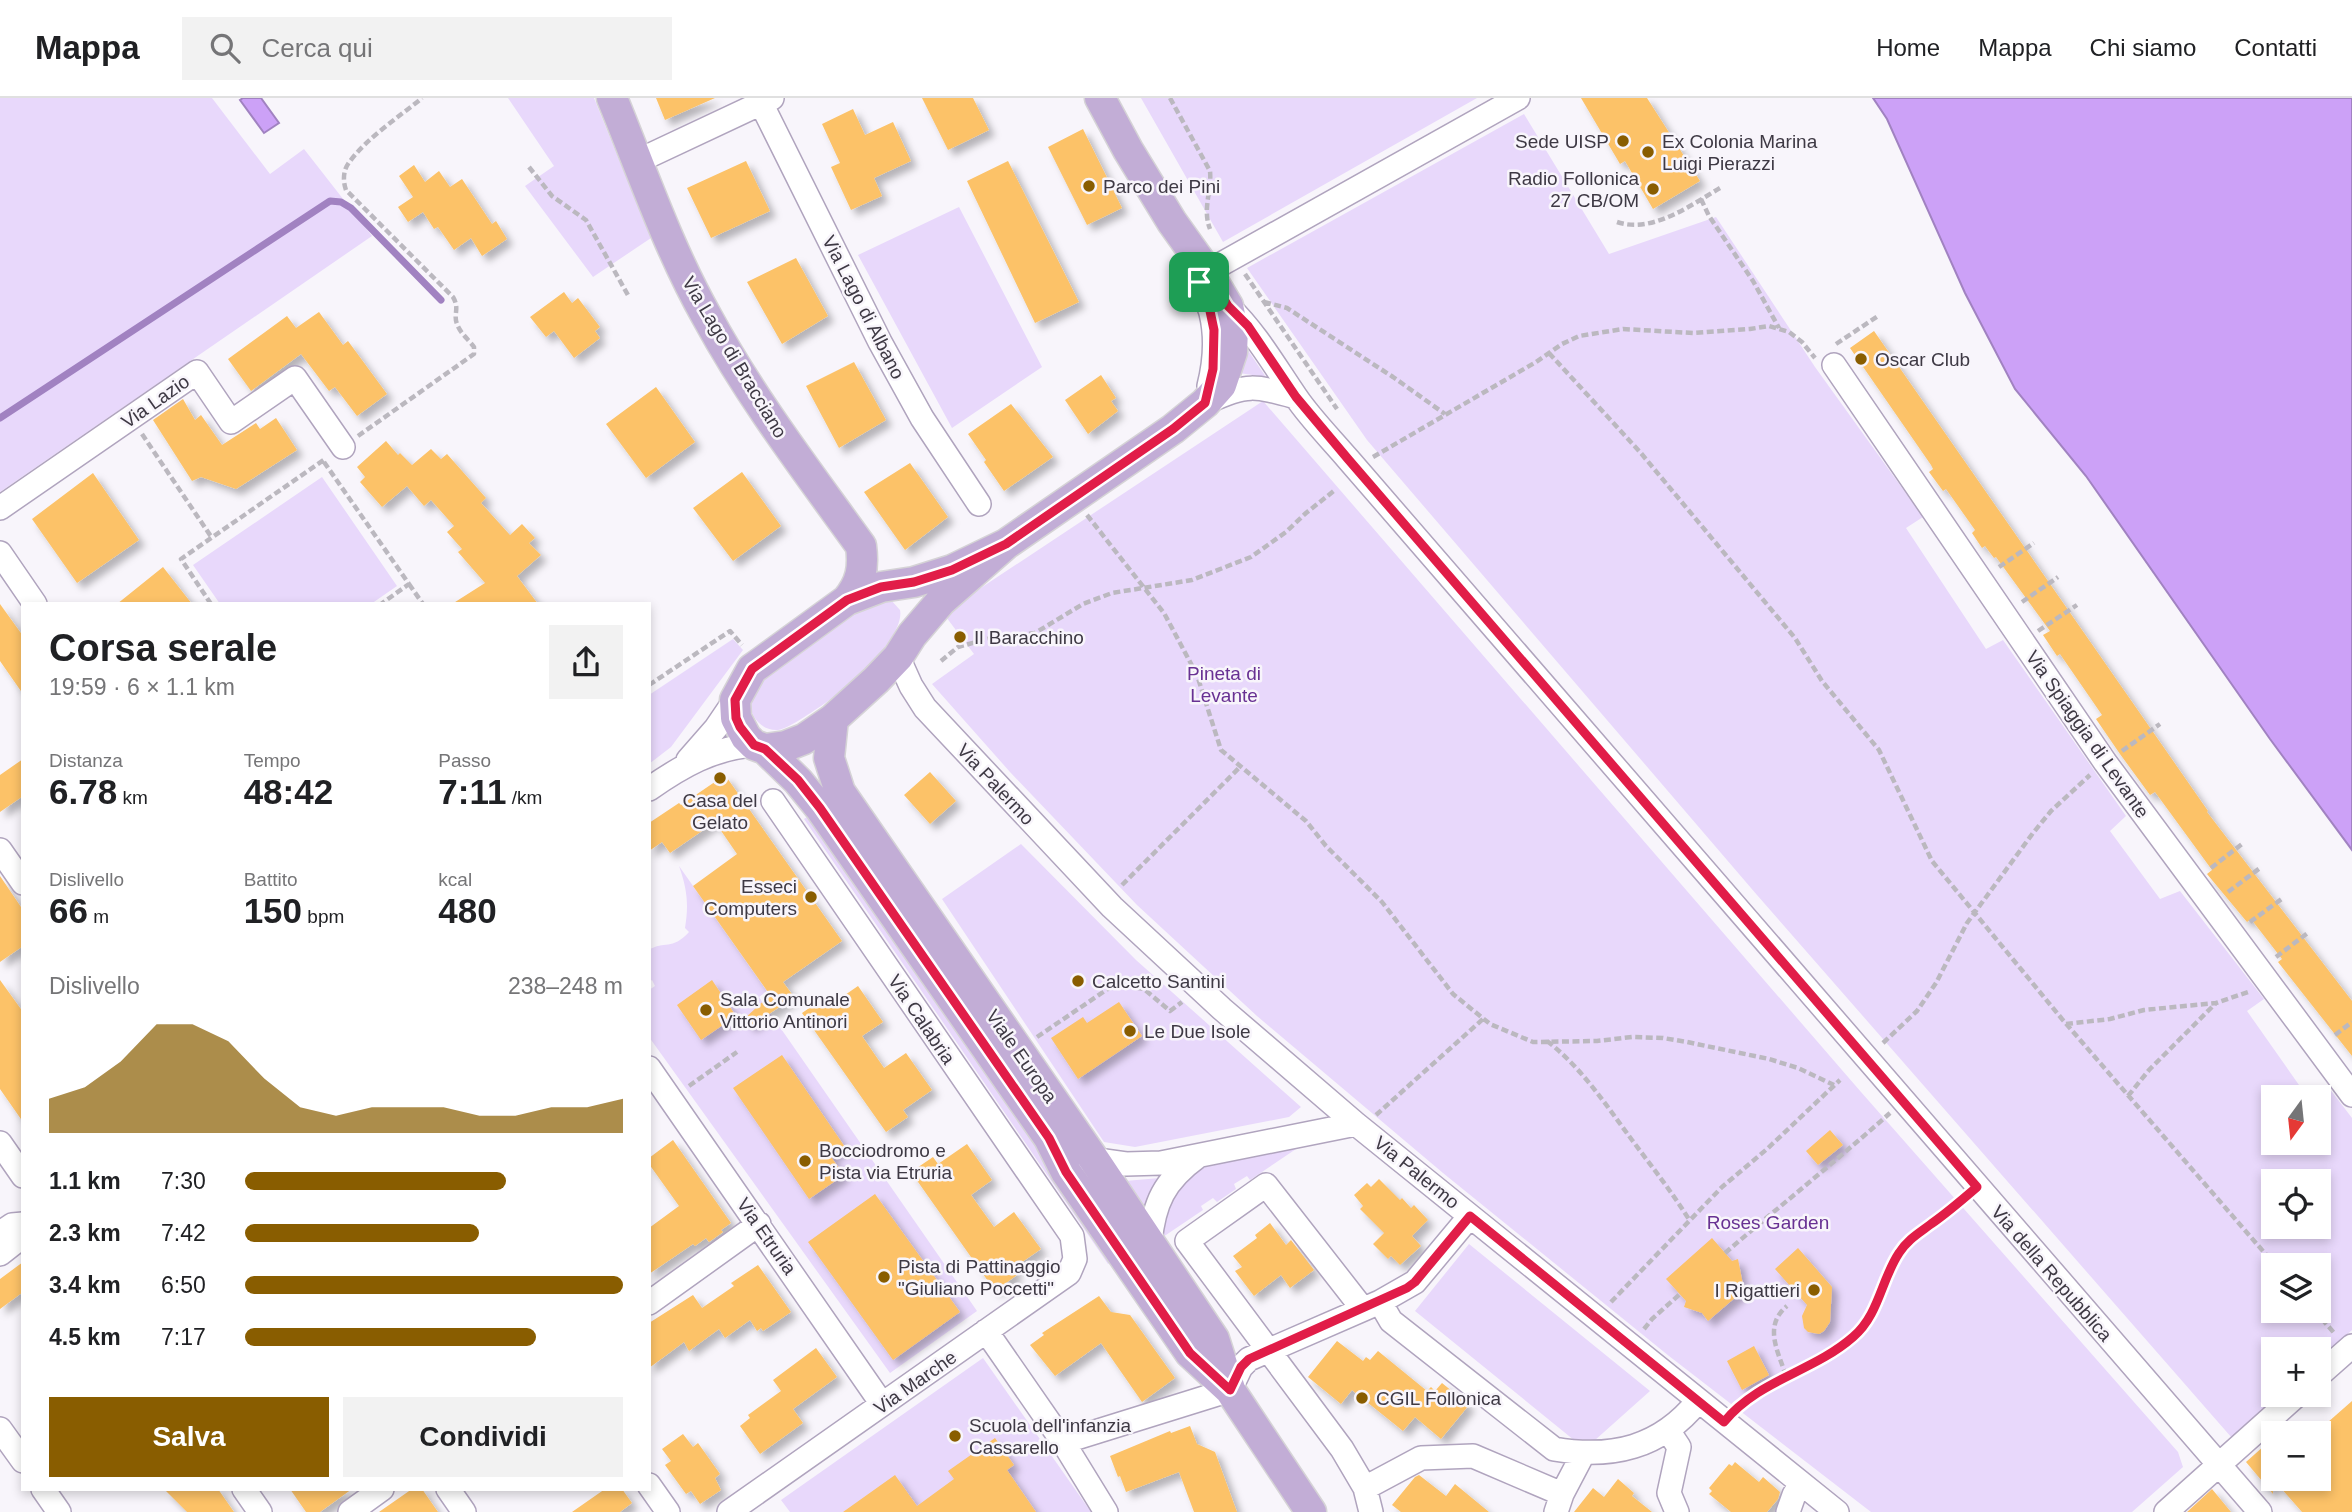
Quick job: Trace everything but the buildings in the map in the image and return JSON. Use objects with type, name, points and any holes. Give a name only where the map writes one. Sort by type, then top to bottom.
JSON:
[{"type":"main road","name":"Via Lago di Bracciano","points":[[612,98],[680,265],[707,317],[743,379],[861,546],[862,575],[847,600]]},
{"type":"main road","points":[[760,747],[786,746],[804,739],[833,719],[905,646],[942,601],[1006,544],[1173,429],[1205,403],[1221,385],[1233,352],[1233,329],[1220,264],[1172,222],[1100,98]]},
{"type":"main road","points":[[735,700],[752,669],[847,600],[881,587],[914,582],[952,570],[1006,544]]},
{"type":"main road","points":[[881,587],[902,591],[911,596],[915,604],[905,646]]},
{"type":"main road","name":"Viale Europa","points":[[735,700],[736,718],[746,737],[798,780],[820,808],[1049,1138],[1066,1172],[1190,1353],[1230,1390],[1311,1512]]},
{"type":"main road","name":"Viale Europa","points":[[833,719],[829,758],[840,792],[1095,1161],[1214,1339],[1230,1390]]},
{"type":"street","points":[[1205,403],[1215,346],[1210,311],[1199,282],[1200,276],[1518,98]]},
{"type":"street","points":[[638,161],[766,101]]},
{"type":"street","name":"Via Lago di Albano","points":[[766,101],[880,342],[926,425],[979,504]]},
{"type":"street","name":"Via della Repubblica","points":[[1228,306],[1248,326],[1296,397],[2260,1512]]},
{"type":"street","name":"Via Spiaggia di Levante","points":[[1834,365],[2105,762],[2352,1095]]},
{"type":"street","name":"Via Lazio","points":[[0,508],[197,372],[231,422],[295,378],[343,447]]},
{"type":"street","points":[[1205,403],[1232,390],[1248,387],[1265,388],[1296,397]]},
{"type":"street","points":[[0,553],[34,602]]},
{"type":"street","name":"Via Palermo","points":[[905,646],[911,686],[925,708],[1106,900],[1222,1009],[1359,1126],[1837,1512]]},
{"type":"street","points":[[651,788],[683,765],[716,728],[735,700]]},
{"type":"street","points":[[683,765],[730,747],[760,747]]},
{"type":"street","name":"Via Calabria","points":[[773,801],[1072,1236]]},
{"type":"street","points":[[0,850],[21,880]]},
{"type":"street","name":"Via Etruria","points":[[651,1071],[882,1404]]},
{"type":"street","points":[[1308,1133],[1325,1098]]},
{"type":"street","name":"Via Palermo","points":[[1049,1138],[1066,1151],[1095,1161],[1161,1163],[1308,1133],[1359,1126]]},
{"type":"street","points":[[0,1143],[21,1173]]},
{"type":"street","name":"Via Palermo","points":[[1150,1242],[1152,1221],[1164,1189],[1177,1171],[1200,1156]]},
{"type":"street","points":[[1371,1512],[1365,1488],[1342,1449],[1188,1241],[1266,1185],[1371,1305],[1555,1448],[1583,1454],[1615,1452],[1641,1444],[1669,1432],[1698,1401]]},
{"type":"street","points":[[1063,1442],[1230,1390],[1241,1367],[1267,1350],[1371,1305],[1415,1282],[1470,1216]]},
{"type":"street","points":[[0,1233],[12,1225],[21,1224]]},
{"type":"street","points":[[651,1302],[759,1224]]},
{"type":"street","name":"Via Marche","points":[[729,1512],[1069,1273],[1075,1259],[1072,1236]]},
{"type":"street","points":[[0,1254],[21,1238]]},
{"type":"street","points":[[986,1331],[1063,1442],[1106,1512]]},
{"type":"street","points":[[2331,1365],[2350,1348]]},
{"type":"street","points":[[2166,1512],[2283,1407]]},
{"type":"street","points":[[0,1429],[21,1458]]},
{"type":"street","points":[[1669,1432],[1679,1447],[1669,1493],[1677,1512]]},
{"type":"street","points":[[1365,1488],[1421,1458],[1473,1456],[1559,1503],[1583,1454]]},
{"type":"street","points":[[1788,1512],[1801,1484]]},
{"type":"street","points":[[651,1488],[668,1512]]},
{"type":"street","points":[[44,1491],[59,1512]]},
{"type":"street","points":[[245,1491],[260,1512]]},
{"type":"street","points":[[350,1512],[379,1491]]},
{"type":"street","points":[[449,1491],[464,1512]]},
{"type":"path","points":[[210,602],[181,559],[474,354],[474,347],[458,328],[458,306],[453,297],[346,190],[343,183],[346,166],[422,98]]},
{"type":"path","points":[[1170,98],[1210,171],[1206,218],[1220,264]]},
{"type":"path","points":[[529,167],[552,195],[586,220],[629,297]]},
{"type":"path","points":[[1617,222],[1637,225],[1654,221],[1683,210],[1720,188]]},
{"type":"path","points":[[1701,199],[1780,328]]},
{"type":"path","points":[[1264,302],[1280,304],[1287,308],[1445,414]]},
{"type":"path","points":[[1373,457],[1579,336],[1623,329],[1693,333],[1750,330],[1769,326],[1780,328],[1802,342],[1821,365],[1828,368],[1834,365],[1830,357],[1836,344],[1878,316]]},
{"type":"path","points":[[1549,353],[1640,452],[1795,638],[1822,681],[1879,750],[1932,861],[2066,1024],[2265,1253]]},
{"type":"path","points":[[128,420],[139,430],[212,538]]},
{"type":"path","points":[[323,461],[421,602]]},
{"type":"path","points":[[941,661],[958,647],[991,638],[1035,633],[1083,604],[1112,593],[1192,580],[1251,557],[1286,533],[1335,490]]},
{"type":"path","points":[[1073,498],[1164,613],[1197,675],[1221,750],[1306,821],[1326,846],[1382,902],[1453,994],[1483,1019],[1533,1042],[1597,1041],[1632,1037],[1675,1040],[1769,1059],[1798,1068],[1834,1085]]},
{"type":"path","points":[[1980,580],[2034,543]]},
{"type":"path","points":[[2004,614],[2058,577]]},
{"type":"path","points":[[384,602],[409,584]]},
{"type":"path","points":[[2023,642],[2077,605]]},
{"type":"path","points":[[651,684],[730,631],[759,664]]},
{"type":"path","points":[[1879,1046],[1917,1011],[1936,983],[1967,923],[2051,811],[2105,762],[2160,724]]},
{"type":"path","points":[[1106,900],[1241,766]]},
{"type":"path","points":[[2193,881],[2242,844]]},
{"type":"path","points":[[2211,905],[2260,868]]},
{"type":"path","points":[[2233,936],[2283,898]]},
{"type":"path","points":[[2066,1024],[2110,1019],[2144,1010],[2216,1003],[2247,992],[2309,932]]},
{"type":"path","points":[[1035,1039],[1115,984],[1144,989],[1170,1011],[1182,1002]]},
{"type":"path","points":[[2128,1096],[2149,1070],[2216,1003]]},
{"type":"path","points":[[1359,1126],[1483,1019]]},
{"type":"path","points":[[1547,1041],[1591,1084],[1656,1170],[1690,1221]]},
{"type":"path","points":[[671,1099],[737,1052]]},
{"type":"path","points":[[1596,1318],[1730,1180],[1840,1080]]},
{"type":"path","points":[[1725,1253],[1903,1102]]},
{"type":"path","points":[[1724,1422],[1736,1407],[1755,1393],[1834,1351],[1865,1326],[1900,1250],[1914,1235],[1977,1187]]},
{"type":"path","points":[[1641,1333],[1652,1319],[1680,1294]]},
{"type":"path","points":[[1786,1376],[1776,1343],[1774,1325],[1778,1314],[1787,1306]]},
{"type":"path","points":[[2326,1323],[2350,1348]]},
{"type":"green space","points":[[0,98],[212,98],[270,174],[304,149],[372,236],[0,492]]},
{"type":"green space","points":[[508,98],[594,98],[651,238],[593,277],[525,186],[554,166]]},
{"type":"green space","points":[[1141,98],[1477,98],[1223,242]]},
{"type":"green space","points":[[1524,114],[1609,254],[1716,217],[1815,367],[1923,517],[1906,528],[1986,649],[2003,640],[2126,816],[2110,831],[2160,899],[2180,891],[2264,999],[2247,1011],[2299,1085],[2261,1085],[2261,1155],[2331,1155],[2331,1091],[2352,1118],[2352,1330],[2331,1349],[2331,1337],[2261,1337],[2261,1407],[2267,1407],[2232,1438],[1757,895],[1367,440],[1247,268]]},
{"type":"green space","points":[[959,207],[1042,367],[952,428],[858,255]]},
{"type":"green space","points":[[1245,346],[1266,377],[1239,373]]},
{"type":"green space","name":"Pineta di Levante","points":[[1263,401],[1861,1092],[2178,1452],[2183,1467],[2132,1512],[1871,1512],[1669,1356],[1443,1173],[1257,1016],[1137,905],[1010,772],[932,684],[974,654],[943,613]]},
{"type":"green space","points":[[322,477],[397,586],[374,602],[219,602],[193,565]]},
{"type":"green space","points":[[891,600],[900,610],[898,625],[881,652],[857,679],[822,706],[785,728],[772,730],[759,723],[749,704],[760,680],[868,604]]},
{"type":"green space","points":[[733,639],[743,650],[671,747],[651,762],[651,694]]},
{"type":"green space","points":[[810,815],[1114,1259],[1108,1264],[804,819]]},
{"type":"green space","name":"Calcetto Santini","points":[[1021,844],[1136,960],[1301,1107],[1289,1117],[1135,1147],[1104,1142],[942,899]]},
{"type":"green space","name":"Bocciodromo e Pista via Etruria","points":[[679,866],[767,991],[759,997],[977,1311],[890,1373],[651,1040],[651,989],[655,986],[651,981],[651,949],[678,941],[689,932],[685,928],[687,912],[684,882]]},
{"type":"green space","points":[[1299,1147],[1250,1180],[1247,1176],[1234,1184],[1236,1189],[1217,1202],[1213,1198],[1201,1206],[1203,1210],[1163,1237],[1161,1226],[1171,1193],[1201,1168]]},
{"type":"green space","points":[[1160,1178],[1152,1188],[1144,1209],[1125,1181]]},
{"type":"green space","points":[[1469,1244],[1650,1391],[1585,1449],[1415,1311]]},
{"type":"green space","name":"Scuola dell'infanzia Cassarello","points":[[983,1358],[1091,1512],[790,1512],[781,1500]]},
{"type":"shaded area","points":[[261,98],[279,123],[264,133],[240,100]]},
{"type":"shaded area","points":[[1873,98],[2352,98],[2352,850],[2270,739],[2086,476],[2015,389],[1965,293],[1887,119]]},
{"type":"waterway","points":[[0,418],[330,201],[341,202],[351,208],[441,300]]},
{"type":"place","name":"Sede UISP","points":[[1623,141]]},
{"type":"place","name":"Ex Colonia Marina Luigi Pierazzi","points":[[1648,152]]},
{"type":"place","name":"Parco dei Pini","points":[[1089,186]]},
{"type":"place","name":"Radio Follonica 27 CB/OM","points":[[1653,189]]},
{"type":"place","name":"Oscar Club","points":[[1861,359]]},
{"type":"place","name":"Il Baracchino","points":[[960,637]]},
{"type":"place","name":"Casa del Gelato","points":[[720,778]]},
{"type":"place","name":"Esseci Computers","points":[[811,897]]},
{"type":"place","name":"Calcetto Santini","points":[[1078,981]]},
{"type":"place","name":"Sala Comunale Vittorio Antinori","points":[[706,1010]]},
{"type":"place","name":"Le Due Isole","points":[[1130,1031]]},
{"type":"place","name":"Bocciodromo e Pista via Etruria","points":[[805,1161]]},
{"type":"place","name":"Pista di Pattinaggio \"Giuliano Poccetti\"","points":[[884,1277]]},
{"type":"place","name":"I Rigattieri","points":[[1814,1290]]},
{"type":"place","name":"CGIL Follonica","points":[[1362,1398]]},
{"type":"place","name":"Scuola dell'infanzia Cassarello","points":[[955,1436]]},
{"type":"route","points":[[1207,271],[1228,306],[1248,326],[1283,374],[1296,397],[1348,459],[1977,1187],[1914,1235],[1900,1250],[1877,1305],[1865,1326],[1834,1351],[1755,1393],[1736,1407],[1724,1422],[1470,1216],[1407,1288],[1249,1359],[1241,1367],[1230,1390],[1190,1353],[1066,1172],[1049,1138],[820,808],[798,780],[765,749],[754,745],[740,727],[736,718],[735,700],[752,669],[847,600],[881,587],[914,582],[952,570],[1006,544],[1173,429],[1205,403],[1215,346],[1210,311],[1199,282],[1200,276],[1207,271]]},
{"type":"park label","name":"Roses Garden","points":[[1768,1222]]}]
